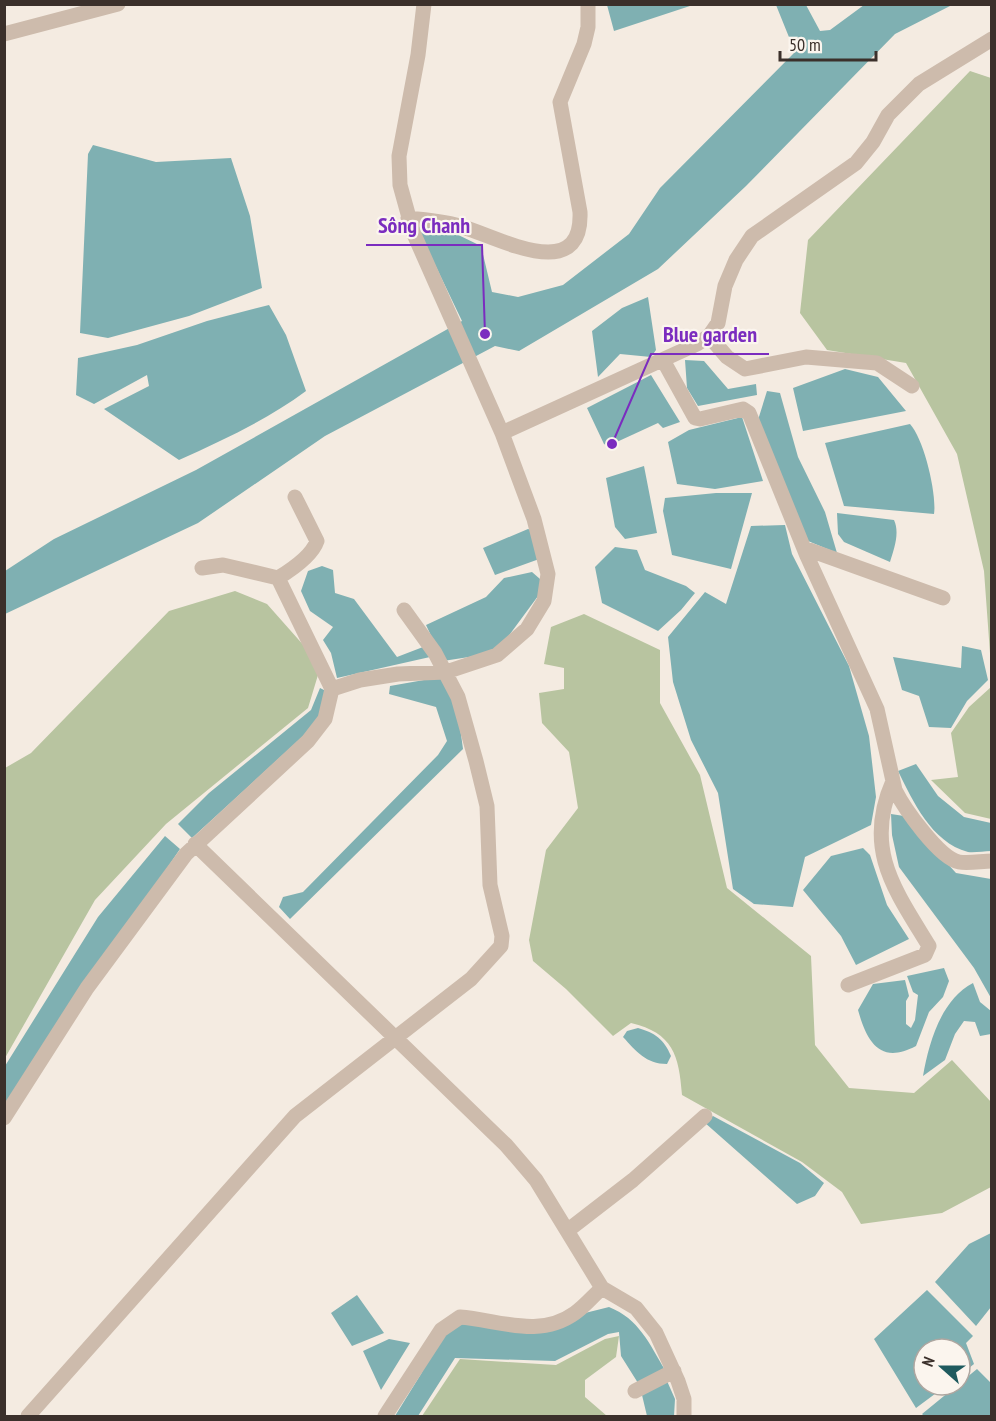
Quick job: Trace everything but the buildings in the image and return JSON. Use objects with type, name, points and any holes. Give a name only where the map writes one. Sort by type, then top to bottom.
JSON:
[{"type":"street","points":[[4,34],[118,4]]},
{"type":"street","points":[[332,689],[360,680],[398,674],[446,672],[497,655],[527,629],[544,601],[548,574],[534,519],[502,433],[408,218],[400,185],[399,156],[418,55],[424,4]]},
{"type":"street","points":[[408,218],[462,226],[540,252],[562,250],[575,240],[579,230],[580,212],[560,102],[584,44],[588,27],[588,4]]},
{"type":"street","points":[[502,433],[663,360],[709,336],[718,323],[725,286],[736,260],[752,236],[855,163],[873,142],[888,115],[919,84],[992,39]]},
{"type":"street","points":[[709,336],[727,357],[745,369],[806,357],[877,363],[912,387]]},
{"type":"street","points":[[663,360],[695,417],[700,419],[742,409],[749,413],[804,548],[877,709],[893,781],[900,799],[935,846],[958,862],[992,861]]},
{"type":"street","points":[[278,578],[316,545],[315,536],[295,497]]},
{"type":"street","points":[[804,548],[943,598]]},
{"type":"street","points":[[202,568],[223,565],[278,578]]},
{"type":"street","points":[[4,1118],[121,939],[195,844],[308,741],[325,719],[332,689],[278,578]]},
{"type":"street","points":[[28,1416],[219,1205],[295,1116],[471,979],[501,946],[502,936],[490,885],[487,806],[458,697],[446,672],[404,610]]},
{"type":"street","points":[[848,985],[925,955],[929,946],[884,866],[883,804],[893,781]]},
{"type":"street","points":[[195,844],[506,1145],[536,1180],[602,1288],[636,1308],[656,1333],[684,1399],[684,1416]]},
{"type":"street","points":[[567,1231],[633,1179],[705,1116]]},
{"type":"street","points":[[385,1416],[441,1330],[450,1321],[460,1317],[528,1327],[546,1326],[574,1314],[602,1288]]},
{"type":"street","points":[[635,1391],[674,1371]]},
{"type":"green space","points":[[970,71],[991,78],[991,667],[984,571],[957,454],[906,363],[827,350],[800,313],[808,240]]},
{"type":"green space","points":[[235,591],[267,604],[321,665],[308,708],[166,824],[95,900],[5,1058],[5,768],[31,753],[169,611]]},
{"type":"green space","points":[[584,614],[660,650],[660,703],[700,775],[727,888],[811,956],[815,1045],[849,1088],[914,1093],[952,1060],[991,1102],[991,1187],[942,1213],[861,1224],[842,1192],[802,1162],[682,1095],[676,1057],[665,1040],[645,1027],[631,1023],[613,1036],[566,989],[533,961],[529,940],[546,850],[578,808],[569,752],[542,723],[539,693],[564,689],[564,668],[544,664],[551,627]]},
{"type":"green space","points":[[991,687],[991,819],[965,813],[931,780],[958,777],[951,733],[969,707]]},
{"type":"green space","points":[[619,1336],[616,1357],[585,1380],[585,1397],[607,1416],[422,1416],[460,1359],[556,1365],[605,1339]]},
{"type":"water","points":[[607,4],[693,5],[614,31]]},
{"type":"water","points":[[776,5],[806,5],[820,31],[830,30],[864,5],[952,5],[895,34],[746,186],[658,269],[519,351],[495,346],[325,436],[198,523],[5,614],[5,571],[54,539],[196,470],[462,321],[416,225],[446,229],[481,246],[492,292],[518,297],[563,285],[629,234],[660,188],[795,52]]},
{"type":"water","points":[[93,145],[156,162],[231,158],[250,216],[262,288],[189,316],[108,338],[80,333],[88,154]]},
{"type":"water","points":[[648,297],[656,350],[651,357],[620,354],[598,377],[592,331],[622,308]]},
{"type":"water","points":[[269,305],[286,335],[306,391],[260,420],[212,445],[179,460],[104,409],[149,386],[147,375],[94,404],[76,395],[78,358],[137,345],[207,321]]},
{"type":"water","points":[[685,360],[704,361],[728,389],[756,384],[757,395],[698,406],[687,388]]},
{"type":"water","points":[[845,369],[878,377],[906,411],[803,431],[793,388]]},
{"type":"water","points":[[651,375],[680,422],[663,428],[658,423],[608,446],[604,444],[587,408]]},
{"type":"water","points":[[767,391],[780,393],[798,457],[825,512],[837,553],[808,541],[758,420]]},
{"type":"water","points":[[742,417],[763,481],[715,489],[677,484],[668,442],[689,430]]},
{"type":"water","points":[[910,424],[925,454],[933,494],[934,514],[844,506],[825,443]]},
{"type":"water","points":[[644,466],[657,533],[625,539],[615,527],[606,478]]},
{"type":"water","points":[[716,493],[752,493],[731,569],[672,555],[663,511],[665,498]]},
{"type":"water","points":[[837,513],[894,520],[896,536],[890,562],[844,542],[838,534]]},
{"type":"water","points":[[785,525],[792,554],[849,666],[869,736],[876,797],[871,825],[805,857],[793,907],[754,904],[733,889],[718,793],[691,740],[673,682],[668,637],[705,592],[726,604],[751,526]]},
{"type":"water","points":[[528,529],[533,531],[542,558],[495,575],[483,548]]},
{"type":"water","points":[[615,547],[637,550],[645,570],[686,586],[695,593],[681,610],[658,631],[602,603],[595,567]]},
{"type":"water","points":[[322,566],[333,570],[335,593],[354,599],[397,657],[423,647],[430,657],[337,678],[331,653],[323,640],[333,627],[310,611],[301,591],[308,571]]},
{"type":"water","points":[[532,572],[540,579],[541,592],[502,645],[482,655],[443,661],[426,625],[486,597],[504,578]]},
{"type":"water","points":[[962,646],[981,650],[988,680],[967,701],[951,728],[929,727],[919,696],[902,690],[893,657],[961,668]]},
{"type":"water","points":[[441,677],[457,705],[463,749],[290,919],[279,907],[283,897],[303,892],[438,755],[447,741],[436,707],[389,694],[390,686]]},
{"type":"water","points":[[320,688],[326,691],[325,708],[311,729],[192,838],[178,824],[209,793],[311,710]]},
{"type":"water","points":[[916,764],[938,796],[964,817],[991,823],[991,851],[968,852],[955,847],[934,830],[917,807],[898,771]]},
{"type":"water","points":[[891,814],[904,816],[956,873],[991,879],[991,998],[974,968],[899,867],[892,835]]},
{"type":"water","points":[[165,836],[180,849],[5,1108],[5,1066],[98,917]]},
{"type":"water","points":[[863,848],[870,855],[887,905],[909,939],[856,965],[841,936],[803,890],[831,856]]},
{"type":"water","points":[[944,968],[949,981],[943,997],[929,1012],[916,1046],[893,1053],[877,1047],[866,1032],[858,1010],[873,984],[905,980],[909,996],[906,1001],[906,1024],[911,1028],[915,1020],[918,995],[913,992],[907,976]]},
{"type":"water","points":[[973,983],[980,1002],[991,1011],[991,1034],[980,1036],[975,1022],[964,1021],[955,1034],[945,1060],[923,1076],[938,1023],[953,1000]]},
{"type":"water","points":[[638,1028],[662,1041],[671,1056],[667,1064],[647,1059],[623,1037],[627,1031]]},
{"type":"water","points":[[713,1116],[800,1163],[824,1183],[815,1196],[797,1204],[704,1122]]},
{"type":"water","points":[[991,1233],[991,1307],[976,1326],[935,1282],[969,1244]]},
{"type":"water","points":[[927,1290],[973,1336],[912,1337],[912,1397],[931,1397],[916,1408],[874,1339]]},
{"type":"water","points":[[357,1295],[384,1333],[352,1346],[331,1313]]},
{"type":"water","points":[[609,1307],[636,1325],[665,1370],[638,1383],[621,1356],[619,1332],[608,1334],[555,1361],[455,1358],[418,1416],[395,1416],[421,1374],[437,1341],[456,1324],[534,1321],[572,1316]]},
{"type":"water","points":[[389,1339],[410,1343],[381,1390],[363,1351]]},
{"type":"water","points":[[977,1369],[991,1383],[991,1416],[924,1416],[922,1414],[943,1397],[972,1397],[972,1373]]},
{"type":"water","points":[[667,1381],[675,1399],[674,1416],[647,1416],[642,1395]]},
{"type":"place","name":"Sông Chanh","points":[[485,334]]},
{"type":"place","name":"Blue garden","points":[[612,444]]}]
